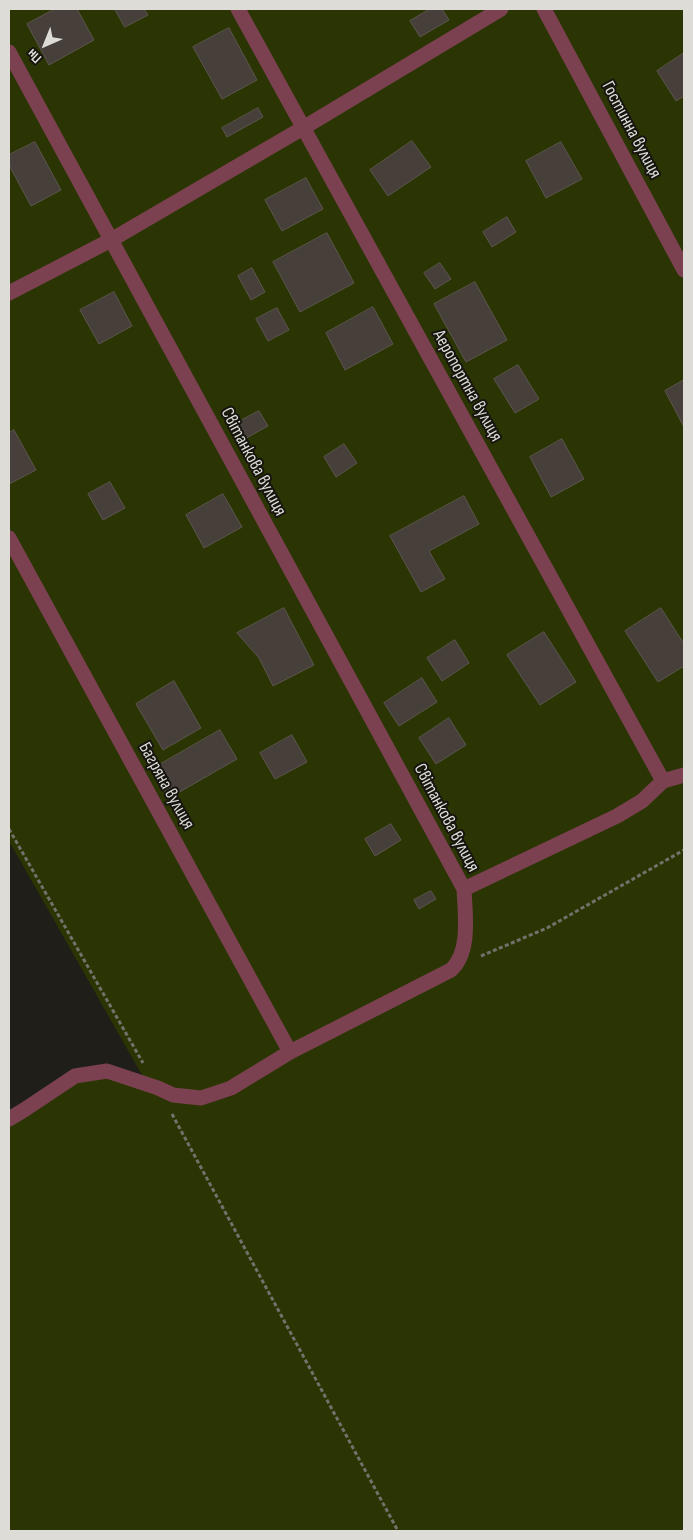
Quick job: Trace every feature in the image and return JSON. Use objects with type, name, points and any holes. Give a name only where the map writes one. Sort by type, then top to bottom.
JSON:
[{"type":"street","name":"Аеропортна вулиця","points":[[238,9],[663,781]]},
{"type":"street","points":[[9,293],[111,240],[501,9]]},
{"type":"street","name":"Гостинна вулиця","points":[[544,9],[684,270]]},
{"type":"street","name":"Світанкова вулиця","points":[[9,52],[464,889]]},
{"type":"street","name":"Багряна вулиця","points":[[9,538],[290,1052]]},
{"type":"street","points":[[9,1119],[75,1076],[107,1071],[173,1095],[201,1098],[232,1088],[290,1052],[451,970],[460,960],[464,948],[464,889],[617,816],[642,801],[663,781],[684,775]]},
{"type":"path","points":[[9,829],[158,1088],[398,1531]]},
{"type":"path","points":[[451,970],[547,928],[684,850]]},
{"type":"green space","points":[[9,9],[684,9],[684,1531],[9,1531],[9,1123],[77,1079],[106,1075],[150,1089],[9,841]]},
{"type":"building","points":[[55,9],[77,9],[94,40],[49,65],[27,24]]},
{"type":"building","points":[[115,9],[144,9],[148,15],[125,27]]},
{"type":"building","points":[[430,9],[442,9],[449,20],[420,37],[410,21]]},
{"type":"building","points":[[229,28],[257,80],[222,99],[193,47]]},
{"type":"building","points":[[684,53],[684,96],[676,101],[657,71]]},
{"type":"building","points":[[258,108],[263,117],[227,137],[222,128]]},
{"type":"building","points":[[412,141],[431,167],[388,196],[370,170]]},
{"type":"building","points":[[35,142],[61,190],[31,206],[9,165],[9,155]]},
{"type":"building","points":[[561,142],[582,179],[546,198],[526,161]]},
{"type":"building","points":[[306,178],[323,209],[282,231],[265,200]]},
{"type":"building","points":[[507,217],[516,232],[492,247],[483,232]]},
{"type":"building","points":[[327,233],[354,283],[300,312],[273,262]]},
{"type":"building","points":[[440,263],[451,279],[435,289],[424,273]]},
{"type":"building","points":[[252,268],[265,292],[251,300],[238,276]]},
{"type":"building","points":[[475,282],[507,340],[466,362],[434,304]]},
{"type":"building","points":[[114,292],[132,326],[99,344],[80,310]]},
{"type":"building","points":[[373,307],[393,344],[345,370],[326,333]]},
{"type":"building","points":[[277,308],[289,330],[268,341],[256,319]]},
{"type":"building","points":[[518,365],[539,399],[515,413],[494,379]]},
{"type":"building","points":[[684,380],[684,427],[665,391]]},
{"type":"building","points":[[259,411],[268,426],[241,441],[233,425]]},
{"type":"building","points":[[14,430],[36,470],[9,484],[9,433]]},
{"type":"building","points":[[562,439],[584,479],[551,497],[530,457]]},
{"type":"building","points":[[344,444],[357,463],[336,477],[324,457]]},
{"type":"building","points":[[110,482],[125,508],[103,520],[88,494]]},
{"type":"building","points":[[223,494],[242,527],[204,548],[186,515]]},
{"type":"building","points":[[464,496],[479,524],[429,551],[445,579],[421,592],[390,536]]},
{"type":"building","points":[[284,608],[314,665],[273,686],[259,658],[237,633]]},
{"type":"building","points":[[661,608],[684,644],[684,666],[658,682],[625,631]]},
{"type":"building","points":[[544,632],[576,682],[540,705],[507,655]]},
{"type":"building","points":[[455,640],[469,663],[442,681],[427,658]]},
{"type":"building","points":[[422,678],[437,702],[399,726],[384,703]]},
{"type":"building","points":[[174,681],[201,728],[163,750],[136,704]]},
{"type":"building","points":[[449,718],[466,745],[436,764],[419,738]]},
{"type":"building","points":[[220,730],[237,759],[169,798],[152,769]]},
{"type":"building","points":[[292,735],[307,762],[275,779],[260,753]]},
{"type":"building","points":[[391,824],[401,840],[375,856],[365,839]]},
{"type":"building","points":[[431,891],[436,899],[419,909],[414,900]]}]
